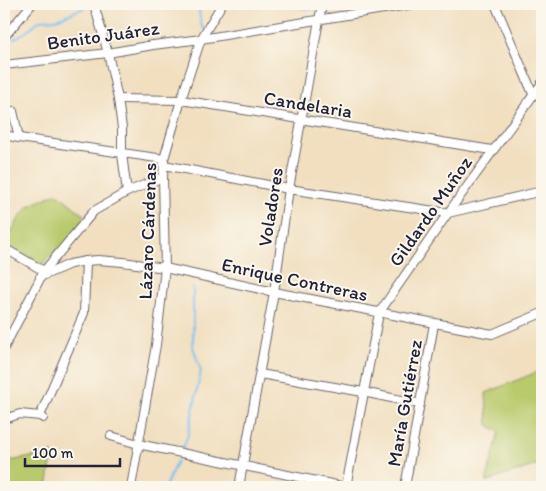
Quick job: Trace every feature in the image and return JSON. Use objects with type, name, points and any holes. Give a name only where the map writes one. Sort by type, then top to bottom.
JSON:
[{"type":"street","points":[[4,37],[32,4]]},
{"type":"street","points":[[94,4],[108,52],[118,99],[127,192]]},
{"type":"street","name":"Lázaro Cárdenas","points":[[131,487],[156,345],[165,268],[164,162],[181,100],[201,39],[222,4]]},
{"type":"street","name":"Benito Juárez","points":[[4,65],[201,39],[414,4]]},
{"type":"street","points":[[495,4],[533,94]]},
{"type":"street","name":"Voladores","points":[[239,487],[274,292],[289,189],[319,20],[323,7]]},
{"type":"street","name":"Gildardo Muñoz","points":[[346,487],[379,313],[492,150],[542,83]]},
{"type":"street","name":"Candelaria","points":[[118,99],[181,100],[492,150]]},
{"type":"street","points":[[13,111],[18,138]]},
{"type":"street","points":[[4,135],[122,154],[289,189],[448,213],[542,191]]},
{"type":"street","points":[[4,348],[42,274],[94,210],[127,192],[163,177]]},
{"type":"street","points":[[4,248],[42,274]]},
{"type":"street","points":[[4,419],[20,414],[43,418],[84,313],[86,261]]},
{"type":"street","name":"Enrique Contreras","points":[[42,274],[70,264],[86,261],[106,261],[165,268],[274,292],[492,334],[542,313]]},
{"type":"street","name":"María Gutiérrez","points":[[405,487],[434,324]]},
{"type":"street","points":[[260,374],[420,404]]},
{"type":"street","points":[[111,436],[138,444],[346,487]]},
{"type":"green space","points":[[57,193],[85,216],[71,238],[41,265],[5,244],[20,216],[29,206]]},
{"type":"green space","points":[[542,370],[542,463],[486,482],[499,432],[488,425],[486,393]]},
{"type":"green space","points":[[53,453],[47,487],[4,487],[4,462]]},
{"type":"waterway","points":[[198,4],[201,25],[204,29]]},
{"type":"waterway","points":[[288,4],[307,9],[318,8]]},
{"type":"waterway","points":[[325,6],[333,4]]},
{"type":"waterway","points":[[14,39],[40,20],[57,19],[86,7]]},
{"type":"waterway","points":[[183,448],[188,435],[201,371],[193,347],[193,287]]},
{"type":"waterway","points":[[165,487],[177,461]]}]
